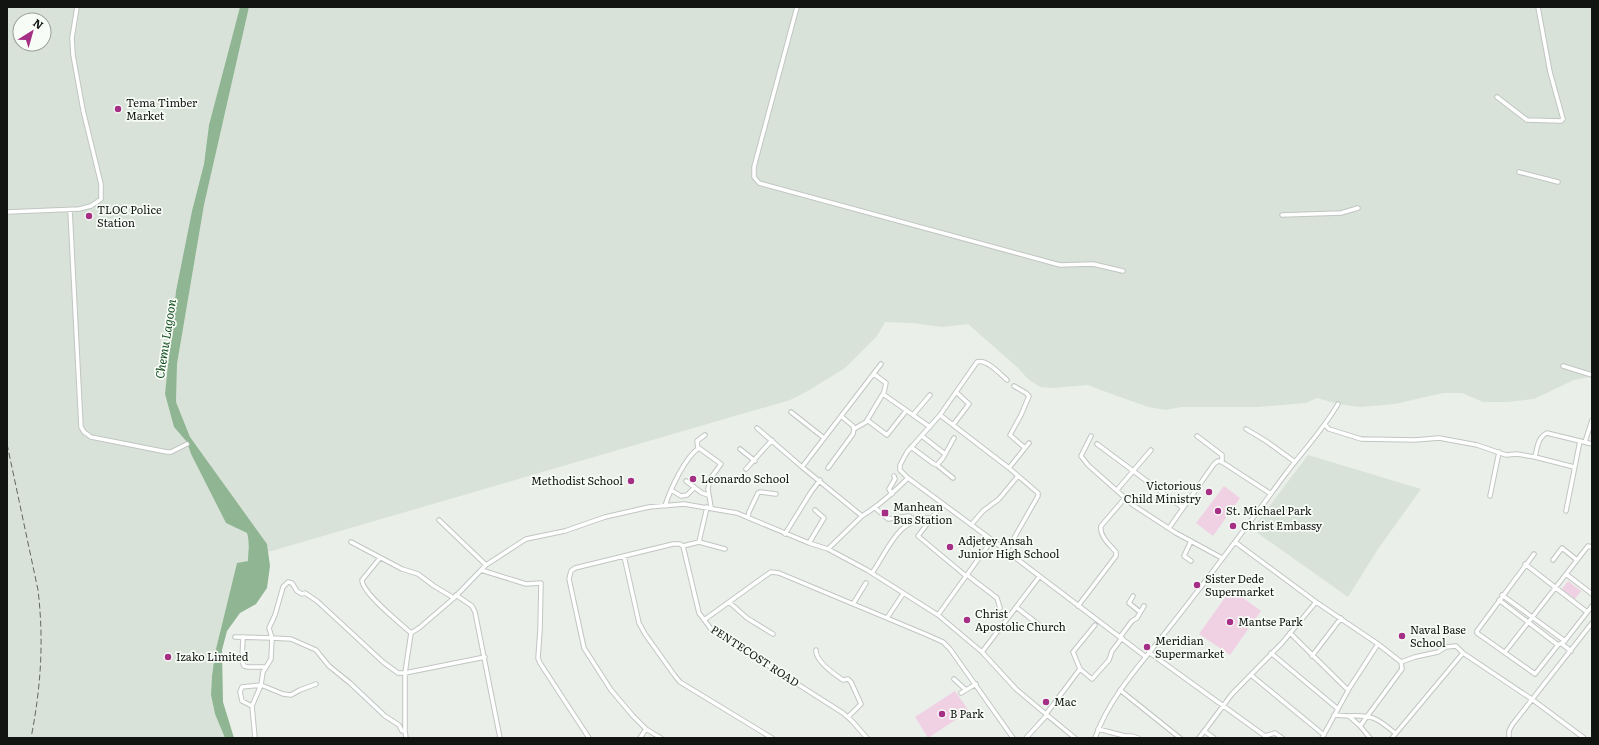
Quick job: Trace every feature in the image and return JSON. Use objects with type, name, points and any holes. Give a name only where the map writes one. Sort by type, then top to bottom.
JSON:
[{"type":"street","points":[[7,212],[70,210],[91,206],[101,199],[101,184],[82,103],[73,55],[72,38],[77,7]]},
{"type":"street","points":[[797,7],[754,167],[754,177],[759,183],[1060,265],[1093,264],[1123,271]]},
{"type":"street","points":[[1497,97],[1527,120],[1561,121],[1563,119],[1550,72],[1538,7]]},
{"type":"street","points":[[1519,172],[1558,182]]},
{"type":"street","points":[[1282,216],[1341,213],[1358,208]]},
{"type":"street","points":[[70,210],[81,426],[84,432],[91,437],[167,452],[171,452],[187,444]]},
{"type":"street","points":[[1007,380],[988,365],[980,361],[977,362],[940,416],[911,447],[900,465],[901,472],[1146,657]]},
{"type":"street","points":[[802,467],[881,364]]},
{"type":"street","points":[[1563,366],[1592,375]]},
{"type":"street","points":[[828,468],[853,434],[854,429],[867,420],[883,394],[886,383],[874,374]]},
{"type":"street","points":[[1014,386],[1026,393],[1028,396],[1021,415],[1010,435],[1025,448]]},
{"type":"street","points":[[953,425],[969,404],[956,392]]},
{"type":"street","points":[[883,394],[930,426]]},
{"type":"street","points":[[913,415],[930,395]]},
{"type":"street","points":[[1095,738],[1098,729],[1120,690],[1325,425],[1338,404]]},
{"type":"street","points":[[867,420],[887,435],[906,411]]},
{"type":"street","points":[[791,412],[824,438]]},
{"type":"street","points":[[841,416],[853,426],[854,429]]},
{"type":"street","points":[[940,416],[1036,489],[1038,496],[1006,552]]},
{"type":"street","points":[[1585,442],[1592,420]]},
{"type":"street","points":[[1325,425],[1329,429],[1361,439],[1415,440],[1439,438],[1472,443],[1506,455],[1517,454],[1535,457],[1574,467]]},
{"type":"street","points":[[757,428],[862,516]]},
{"type":"street","points":[[1246,429],[1266,441],[1295,462]]},
{"type":"street","points":[[1535,457],[1537,445],[1542,436],[1547,433],[1592,444]]},
{"type":"street","points":[[665,506],[671,490],[685,465],[698,449],[697,441],[705,435]]},
{"type":"street","points":[[922,436],[945,454]]},
{"type":"street","points":[[1091,436],[1081,456],[1088,465],[1125,498],[1169,528],[1222,558]]},
{"type":"street","points":[[1197,436],[1222,455],[1222,462]]},
{"type":"street","points":[[937,465],[954,438]]},
{"type":"street","points":[[746,469],[755,461],[772,440]]},
{"type":"street","points":[[1566,511],[1580,441]]},
{"type":"street","points":[[1009,468],[1029,443]]},
{"type":"street","points":[[1097,444],[1183,508]]},
{"type":"street","points":[[911,447],[953,478]]},
{"type":"street","points":[[698,449],[721,464],[710,479],[708,489],[709,507],[699,542]]},
{"type":"street","points":[[740,449],[755,461]]},
{"type":"street","points":[[1117,490],[1151,450]]},
{"type":"street","points":[[1490,496],[1499,452]]},
{"type":"street","points":[[1169,528],[1214,464],[1218,462],[1222,462],[1271,494]]},
{"type":"street","points":[[892,494],[889,489],[895,479],[894,476]]},
{"type":"street","points":[[971,526],[983,511],[996,502],[1018,476]]},
{"type":"street","points":[[828,549],[862,516],[875,508],[892,494],[908,478]]},
{"type":"street","points":[[786,534],[811,492],[820,480]]},
{"type":"street","points":[[686,481],[704,495],[708,495]]},
{"type":"street","points":[[671,490],[681,496],[687,495],[694,488]]},
{"type":"street","points":[[748,517],[758,493],[776,494]]},
{"type":"street","points":[[1078,606],[1116,556],[1116,552],[1108,543],[1100,529],[1125,498]]},
{"type":"street","points":[[411,633],[455,597],[486,565],[526,539],[565,531],[605,518],[649,507],[684,504],[709,507],[737,513],[809,544],[828,549],[872,573],[938,615],[982,652],[1016,689],[1074,738]]},
{"type":"street","points":[[875,508],[888,519],[909,516],[914,520]]},
{"type":"street","points":[[809,544],[824,518],[815,510]]},
{"type":"street","points":[[938,510],[918,536],[966,576],[996,598],[1000,608]]},
{"type":"street","points":[[872,573],[900,530],[914,520],[932,518]]},
{"type":"street","points":[[439,520],[486,565]]},
{"type":"street","points":[[938,615],[992,540]]},
{"type":"street","points":[[1190,561],[1184,556],[1191,541]]},
{"type":"street","points":[[351,542],[402,569],[418,574],[434,586],[472,606],[475,612],[485,657],[500,738]]},
{"type":"street","points":[[661,738],[646,729],[632,716],[612,690],[584,648],[569,579],[571,571],[575,568],[673,544],[680,544],[683,546],[699,542],[725,549]]},
{"type":"street","points":[[1235,542],[1401,662],[1402,669],[1360,726]]},
{"type":"street","name":"PENTECOST ROAD","points":[[683,546],[699,613],[711,629],[848,717],[867,738]]},
{"type":"street","points":[[1505,652],[1588,546],[1592,547]]},
{"type":"street","points":[[1553,560],[1562,548],[1577,560]]},
{"type":"street","points":[[1534,554],[1476,631],[1535,674],[1592,606]]},
{"type":"street","points":[[624,556],[639,624],[674,676],[680,682],[772,738]]},
{"type":"street","points":[[380,558],[362,580],[363,584],[372,598],[411,633]]},
{"type":"street","points":[[1525,564],[1587,612]]},
{"type":"street","points":[[481,570],[526,584],[541,584],[538,658],[560,695],[589,738]]},
{"type":"street","points":[[704,620],[765,576],[776,572],[925,634],[947,645],[1013,738]]},
{"type":"street","points":[[1566,574],[1592,594]]},
{"type":"street","points":[[982,652],[1039,577]]},
{"type":"street","points":[[255,738],[252,706],[261,685],[263,672],[271,659],[272,638],[268,628],[275,615],[283,587],[288,582],[292,583],[302,594],[305,593],[319,603],[383,662],[398,673],[406,673],[485,657]]},
{"type":"street","points":[[853,604],[866,583]]},
{"type":"street","points":[[887,618],[903,594]]},
{"type":"street","points":[[1502,595],[1532,617],[1571,651]]},
{"type":"street","points":[[1133,596],[1129,603],[1140,612]]},
{"type":"street","points":[[1499,600],[1528,622],[1562,643]]},
{"type":"street","points":[[729,602],[747,618],[773,634]]},
{"type":"street","points":[[1199,738],[1223,706],[1290,633],[1316,602]]},
{"type":"street","points":[[1095,626],[1073,652],[1080,669],[1092,679],[1109,660],[1121,637],[1132,621],[1136,620],[1144,606]]},
{"type":"street","points":[[1016,607],[1043,628]]},
{"type":"street","points":[[1312,656],[1341,618]]},
{"type":"street","points":[[1509,738],[1509,731],[1512,725],[1592,624]]},
{"type":"street","points":[[406,738],[406,673],[411,633]]},
{"type":"street","points":[[1290,633],[1348,690]]},
{"type":"street","points":[[235,637],[272,638],[296,641],[316,650],[329,666],[350,683],[385,716],[399,725],[402,731],[405,731]]},
{"type":"street","points":[[243,637],[242,661],[244,666],[266,666]]},
{"type":"street","points":[[1251,675],[1323,736],[1348,690],[1378,644]]},
{"type":"street","points":[[1401,662],[1415,657],[1436,653],[1450,646],[1456,646],[1584,738]]},
{"type":"street","points":[[816,650],[816,655],[819,661],[843,680],[848,679],[851,682],[861,704],[848,717]]},
{"type":"street","points":[[1392,738],[1463,652]]},
{"type":"street","points":[[1150,653],[1264,736],[1275,733],[1282,738]]},
{"type":"street","points":[[1271,653],[1338,710]]},
{"type":"street","points":[[1026,738],[1046,715],[1080,669]]},
{"type":"street","points":[[954,679],[966,690]]},
{"type":"street","points":[[252,706],[242,701],[240,692],[242,687],[261,685],[283,694],[291,695],[316,684]]},
{"type":"street","points":[[961,693],[976,684]]},
{"type":"street","points":[[1120,690],[1180,738]]},
{"type":"street","points":[[1334,715],[1367,715],[1375,718],[1395,733]]},
{"type":"street","points":[[1349,716],[1370,738]]},
{"type":"street","points":[[640,738],[646,729]]},
{"type":"street","points":[[1098,729],[1138,738]]},
{"type":"street","points":[[1204,731],[1214,738]]},
{"type":"shaded area","points":[[7,7],[240,7],[209,125],[204,164],[192,211],[176,291],[165,394],[174,427],[187,442],[191,454],[226,523],[247,533],[250,541],[248,547],[248,561],[237,563],[215,653],[212,675],[211,695],[215,714],[225,738],[7,738]]},
{"type":"shaded area","points":[[240,7],[249,7],[204,205],[177,364],[176,402],[190,437],[267,544],[270,566],[267,588],[256,604],[240,613],[227,631],[222,650],[223,702],[234,738],[225,738],[215,714],[211,695],[212,676],[215,653],[237,563],[248,561],[248,536],[247,533],[226,523],[191,454],[187,442],[174,427],[165,394],[176,291],[192,211],[204,164],[209,125]]},
{"type":"shaded area","points":[[249,7],[1592,7],[1592,378],[1589,377],[1574,380],[1534,399],[1507,402],[1483,402],[1462,393],[1443,393],[1395,404],[1360,407],[1338,404],[1317,398],[1306,403],[1258,407],[1181,407],[1166,410],[1148,407],[1087,385],[1054,388],[1040,387],[1028,379],[1017,367],[968,324],[942,327],[912,323],[885,322],[877,336],[845,368],[790,400],[268,552],[267,544],[190,437],[176,402],[177,364],[204,205]]},
{"type":"shaded area","points":[[1308,455],[1421,489],[1378,549],[1348,597],[1252,529]]},
{"type":"shaded area","name":"St. Michael Park","points":[[1224,486],[1240,498],[1213,536],[1196,523]]},
{"type":"shaded area","points":[[1568,581],[1581,591],[1575,599],[1562,589]]},
{"type":"shaded area","name":"Mantse Park","points":[[1231,589],[1261,611],[1230,655],[1199,634]]},
{"type":"shaded area","name":"B Park","points":[[955,691],[969,711],[928,738],[915,717]]},
{"type":"railway","points":[[7,444],[38,590],[40,609],[41,646],[39,682],[31,738]]},
{"type":"place","name":"Tema Timber Market","points":[[118,109]]},
{"type":"place","name":"TLOC Police Station","points":[[89,216]]},
{"type":"place","name":"Leonardo School","points":[[693,479]]},
{"type":"place","name":"Methodist School","points":[[631,481]]},
{"type":"place","name":"Victorious Child Ministry","points":[[1209,492]]},
{"type":"place","name":"St. Michael Park","points":[[1218,511]]},
{"type":"place","name":"Manhean Bus Station","points":[[885,513]]},
{"type":"place","name":"Christ Embassy","points":[[1233,526]]},
{"type":"place","name":"Adjetey Ansah Junior High School","points":[[950,547]]},
{"type":"place","name":"Sister Dede Supermarket","points":[[1197,585]]},
{"type":"place","name":"Christ Apostolic Church","points":[[967,620]]},
{"type":"place","name":"Mantse Park","points":[[1230,622]]},
{"type":"place","name":"Naval Base School","points":[[1402,636]]},
{"type":"place","name":"Meridian Supermarket","points":[[1147,647]]},
{"type":"place","name":"Izako Limited","points":[[168,657]]},
{"type":"place","name":"Mac","points":[[1046,702]]},
{"type":"place","name":"B Park","points":[[942,714]]},
{"type":"water label","name":"Chemu Lagoon","points":[[166,339]]}]
